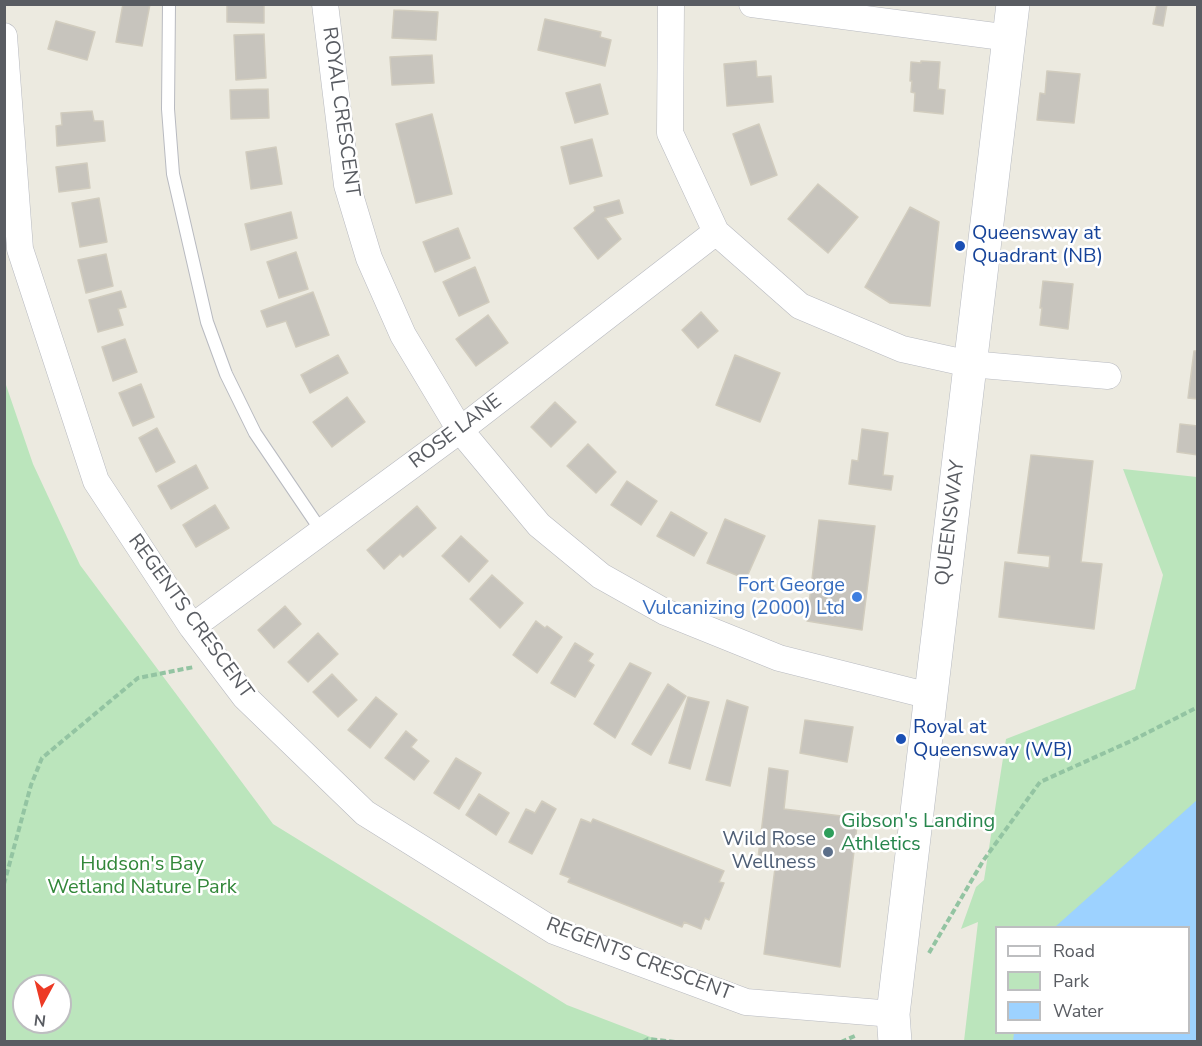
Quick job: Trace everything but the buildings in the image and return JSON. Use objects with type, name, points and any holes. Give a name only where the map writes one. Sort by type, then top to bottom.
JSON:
[{"type":"main road","name":"QUEENSWAY","points":[[894,1028],[930,696],[1014,4]]},
{"type":"street","name":"ROYAL CRESCENT","points":[[324,4],[347,185],[369,258],[404,335],[460,430],[539,525],[601,576],[665,612],[778,658],[930,696]]},
{"type":"street","points":[[671,4],[670,133],[716,232],[800,306],[902,349],[970,364],[1108,376]]},
{"type":"street","points":[[752,4],[1010,38]]},
{"type":"street","name":"REGENTS CRESCENT","points":[[4,36],[20,249],[96,481],[192,627],[245,697],[365,813],[554,932],[746,1002],[894,1028]]},
{"type":"street","name":"ROSE LANE","points":[[192,627],[460,430],[716,232]]},
{"type":"lane","points":[[169,4],[168,109],[173,174],[207,322],[226,374],[255,433],[322,532]]},
{"type":"path","points":[[4,884],[31,785],[42,758],[138,678],[200,666],[214,656]]},
{"type":"path","points":[[923,963],[983,861],[1041,782],[1131,741],[1197,707]]},
{"type":"path","points":[[643,1041],[648,1039],[675,1041]]},
{"type":"green space","name":"Hudson's Bay Wetland Nature Park","points":[[6,385],[33,464],[80,565],[273,824],[567,1005],[661,1041],[5,1041]]},
{"type":"green space","points":[[1123,469],[1197,477],[1197,1041],[964,1041],[978,922],[961,929],[976,887],[984,880],[1006,739],[1135,689],[1163,575]]},
{"type":"water","points":[[1197,800],[1197,1041],[1013,1041],[1014,1034],[1190,1034],[1190,926],[1056,926]]},
{"type":"place","name":"Queensway at Quadrant (NB)","points":[[960,246]]},
{"type":"place","name":"Fort George Vulcanizing (2000) Ltd","points":[[857,597]]},
{"type":"place","name":"Royal at Queensway (WB)","points":[[901,739]]},
{"type":"place","name":"Gibson's Landing Athletics","points":[[829,833]]},
{"type":"place","name":"Wild Rose Wellness","points":[[828,852]]}]
